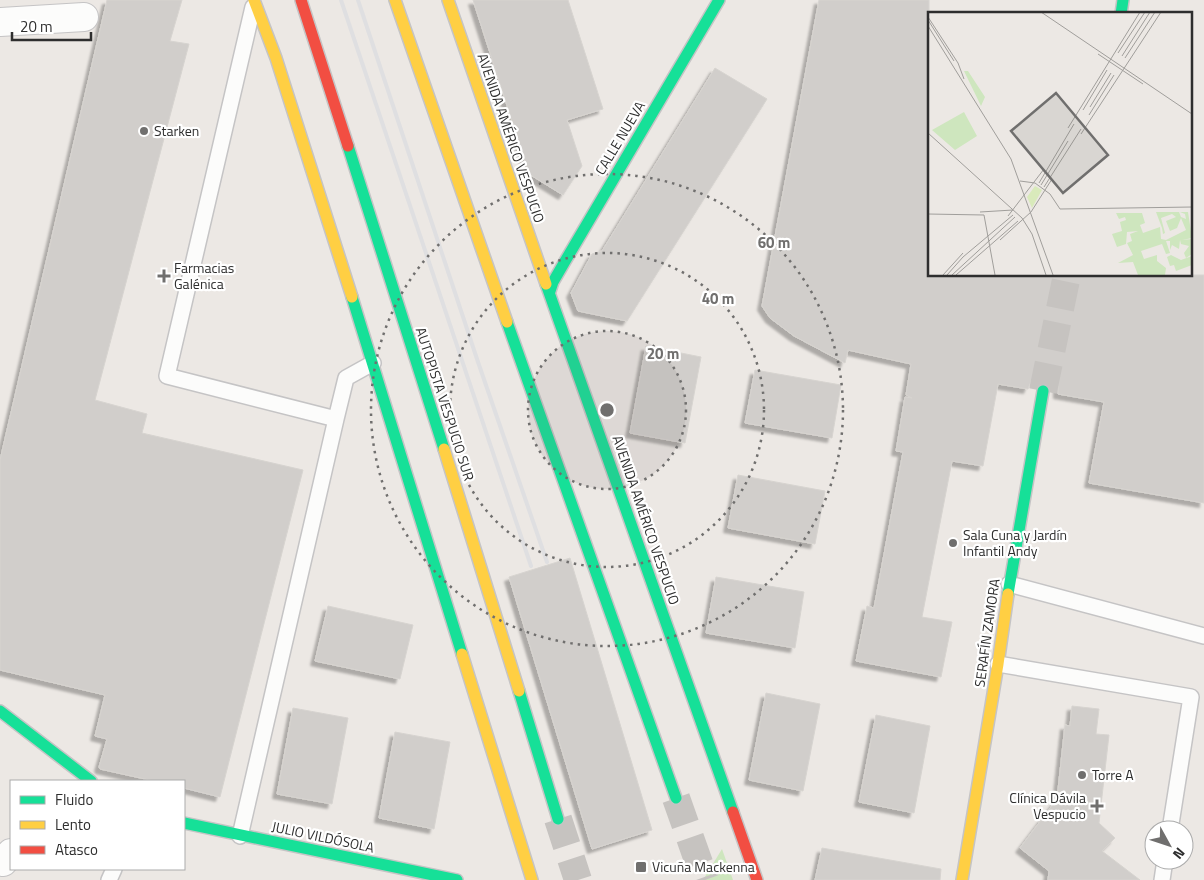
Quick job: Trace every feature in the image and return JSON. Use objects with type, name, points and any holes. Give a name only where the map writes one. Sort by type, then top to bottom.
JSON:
[{"type":"main road","points":[[254,0],[276,58],[373,363],[532,880]]},
{"type":"main road","name":"AUTOPISTA VESPUCIO SUR","points":[[301,0],[471,534],[558,819]]},
{"type":"main road","points":[[395,0],[676,798]]},
{"type":"main road","name":"AVENIDA AMÉRICO VESPUCIO","points":[[448,0],[479,94],[757,880]]},
{"type":"main road","name":"CALLE NUEVA","points":[[550,291],[564,263],[719,0]]},
{"type":"main road","name":"SERAFÍN ZAMORA","points":[[962,880],[998,664],[1009,584],[1043,391]]},
{"type":"main road","points":[[0,710],[81,778]]},
{"type":"main road","name":"JULIO VILDÓSOLA","points":[[185,823],[457,880]]},
{"type":"street","points":[[0,22],[84,17]]},
{"type":"lane","points":[[254,0],[167,376],[336,419]]},
{"type":"lane","points":[[240,836],[346,378],[373,363]]},
{"type":"lane","points":[[1009,584],[1204,636]]},
{"type":"lane","points":[[998,664],[1198,697],[1172,820]]},
{"type":"green space","points":[[722,849],[733,880],[703,880]]},
{"type":"building","points":[[107,0],[182,0],[170,41],[189,44],[95,400],[147,414],[142,433],[303,470],[220,797],[185,788],[185,780],[150,780],[100,769],[107,739],[95,736],[105,695],[0,670],[0,460]]},
{"type":"building","points":[[473,0],[568,0],[603,109],[567,120],[582,166],[563,195],[529,174]]},
{"type":"building","points":[[819,0],[929,0],[928,276],[1204,275],[1204,503],[1089,483],[1104,402],[1058,394],[1058,386],[1053,379],[1045,376],[1038,376],[1031,381],[1028,389],[998,384],[983,466],[952,461],[922,617],[952,622],[941,677],[856,661],[867,606],[874,608],[903,452],[896,451],[905,397],[912,398],[906,395],[911,364],[848,350],[845,363],[794,336],[770,318],[762,306]]},
{"type":"building","points":[[715,68],[767,99],[627,321],[578,311],[571,293],[592,254],[602,251]]},
{"type":"building","points":[[646,346],[701,357],[685,443],[630,433]]},
{"type":"building","points":[[755,370],[841,385],[832,438],[745,423]]},
{"type":"building","points":[[738,475],[825,491],[815,544],[728,528]]},
{"type":"building","points":[[570,558],[652,830],[592,849],[509,577]]},
{"type":"building","points":[[716,577],[804,592],[795,648],[706,633]]},
{"type":"building","points":[[328,606],[413,625],[400,679],[315,661]]},
{"type":"building","points":[[766,693],[820,704],[803,791],[749,780]]},
{"type":"building","name":"Torre A","points":[[1072,706],[1099,709],[1096,734],[1109,735],[1099,823],[1115,838],[1102,851],[1140,880],[1048,880],[1049,871],[1020,848],[1057,799],[1065,725],[1070,726]]},
{"type":"building","points":[[293,708],[348,718],[332,804],[277,794]]},
{"type":"building","points":[[876,715],[930,726],[914,813],[859,802]]},
{"type":"building","points":[[395,732],[450,742],[434,829],[379,818]]},
{"type":"building","points":[[822,848],[941,869],[940,880],[815,880]]},
{"type":"tunnel","points":[[1043,391],[1067,276]]},
{"type":"tunnel","points":[[676,798],[705,880]]},
{"type":"tunnel","points":[[558,819],[578,880]]},
{"type":"railway","points":[[341,0],[531,566]]},
{"type":"railway","points":[[358,0],[478,362],[547,562]]},
{"type":"traffic: fast","points":[[550,291],[564,263],[719,0]]},
{"type":"traffic: fast","points":[[1121,12],[1123,0]]},
{"type":"traffic: fast","points":[[348,146],[444,449]]},
{"type":"traffic: fast","points":[[546,284],[733,812]]},
{"type":"traffic: fast","points":[[352,297],[462,654]]},
{"type":"traffic: fast","points":[[507,322],[676,798]]},
{"type":"traffic: fast","points":[[1008,594],[1043,391]]},
{"type":"traffic: fast","points":[[519,691],[558,819]]},
{"type":"traffic: fast","points":[[0,711],[90,780]]},
{"type":"traffic: fast","points":[[185,823],[457,880]]},
{"type":"traffic: slow","points":[[254,0],[276,58],[352,297]]},
{"type":"traffic: slow","points":[[395,0],[507,322]]},
{"type":"traffic: slow","points":[[448,0],[546,284]]},
{"type":"traffic: slow","points":[[444,449],[519,691]]},
{"type":"traffic: slow","points":[[962,880],[1008,594]]},
{"type":"traffic: slow","points":[[462,654],[532,880]]},
{"type":"traffic: jam","points":[[301,0],[348,146]]},
{"type":"traffic: jam","points":[[733,812],[757,880]]},
{"type":"place","name":"Starken","points":[[144,131]]},
{"type":"place","name":"Farmacias Galénica","points":[[164,276]]},
{"type":"place","name":"Sala Cuna y Jardín Infantil Andy","points":[[953,543]]},
{"type":"place","name":"Torre A","points":[[1082,775]]},
{"type":"place","name":"Clínica Dávila Vespucio","points":[[1097,806]]},
{"type":"place","name":"Vicuña Mackenna","points":[[641,867]]}]
